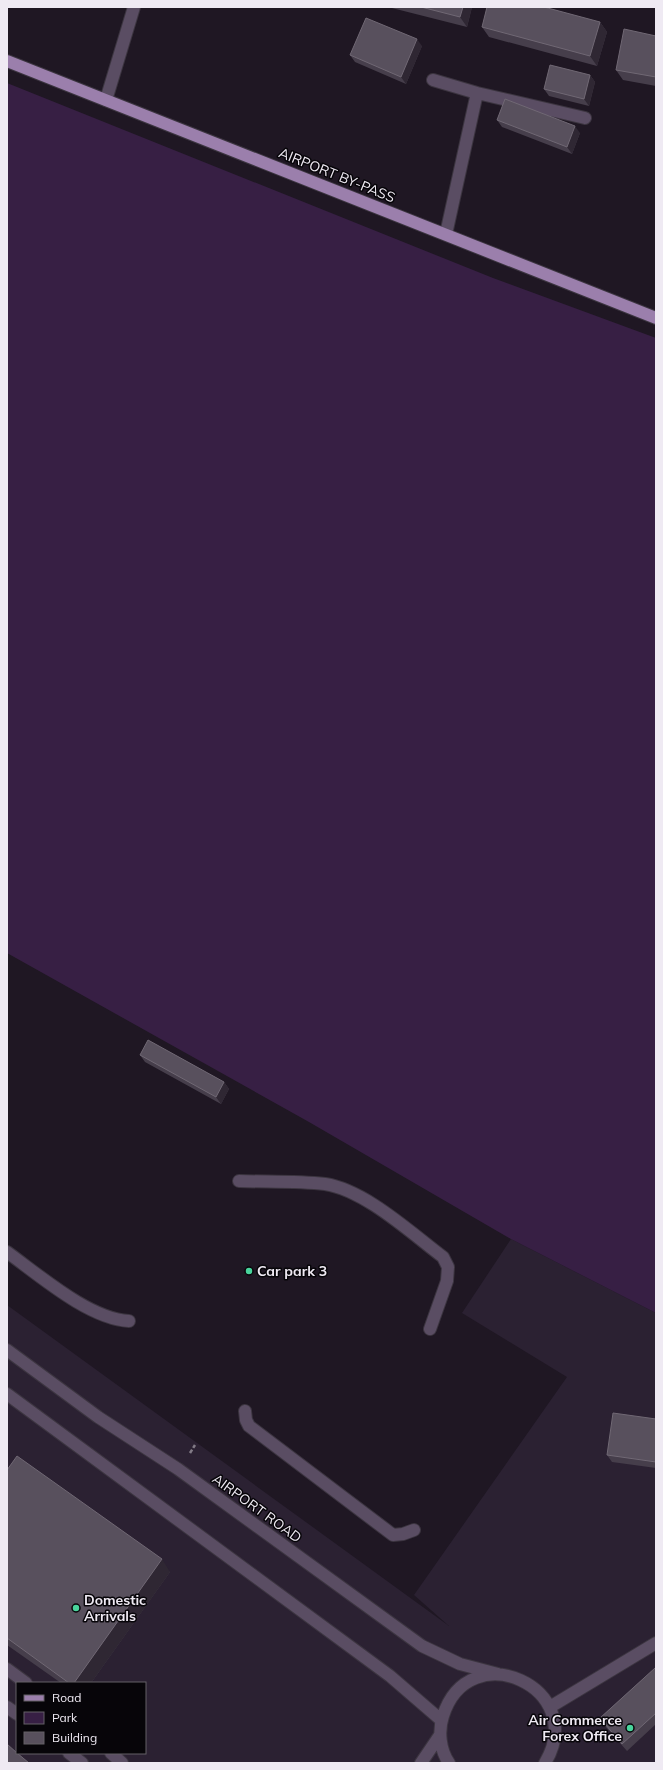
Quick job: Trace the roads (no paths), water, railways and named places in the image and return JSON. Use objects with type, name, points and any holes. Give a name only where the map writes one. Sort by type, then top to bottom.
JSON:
[{"type":"main road","name":"AIRPORT BY-PASS","points":[[7,61],[656,318]]},
{"type":"street","points":[[106,100],[134,7]]},
{"type":"street","points":[[433,80],[477,93],[585,118]]},
{"type":"street","points":[[446,234],[477,93]]},
{"type":"street","points":[[239,1181],[325,1184],[347,1190],[367,1200],[443,1257],[448,1268],[447,1280],[430,1329]]},
{"type":"street","points":[[7,1252],[65,1294],[103,1316],[116,1320],[128,1321]]},
{"type":"street","name":"AIRPORT ROAD","points":[[7,1350],[98,1417],[178,1469],[422,1646],[460,1664],[498,1674],[514,1676],[528,1683],[541,1694],[550,1707],[554,1722],[555,1738],[551,1754],[545,1763]]},
{"type":"street","points":[[7,1394],[390,1676],[441,1720]]},
{"type":"street","points":[[246,1411],[246,1420],[249,1426],[392,1535],[403,1534],[414,1530]]},
{"type":"street","points":[[550,1707],[656,1643]]},
{"type":"street","points":[[7,1669],[25,1682]]},
{"type":"street","name":"AIRPORT ROAD","points":[[449,1763],[442,1748],[440,1735],[441,1720],[445,1707],[452,1696],[472,1680],[485,1675],[498,1674]]},
{"type":"street","points":[[7,1707],[16,1713]]},
{"type":"street","points":[[421,1763],[440,1735]]},
{"type":"street","points":[[69,1754],[82,1763]]},
{"type":"street","points":[[112,1754],[122,1763]]},
{"type":"place","name":"Car park 3","points":[[249,1271]]},
{"type":"place","name":"Domestic Arrivals","points":[[76,1608]]},
{"type":"place","name":"Air Commerce Forex Office","points":[[630,1728]]}]
